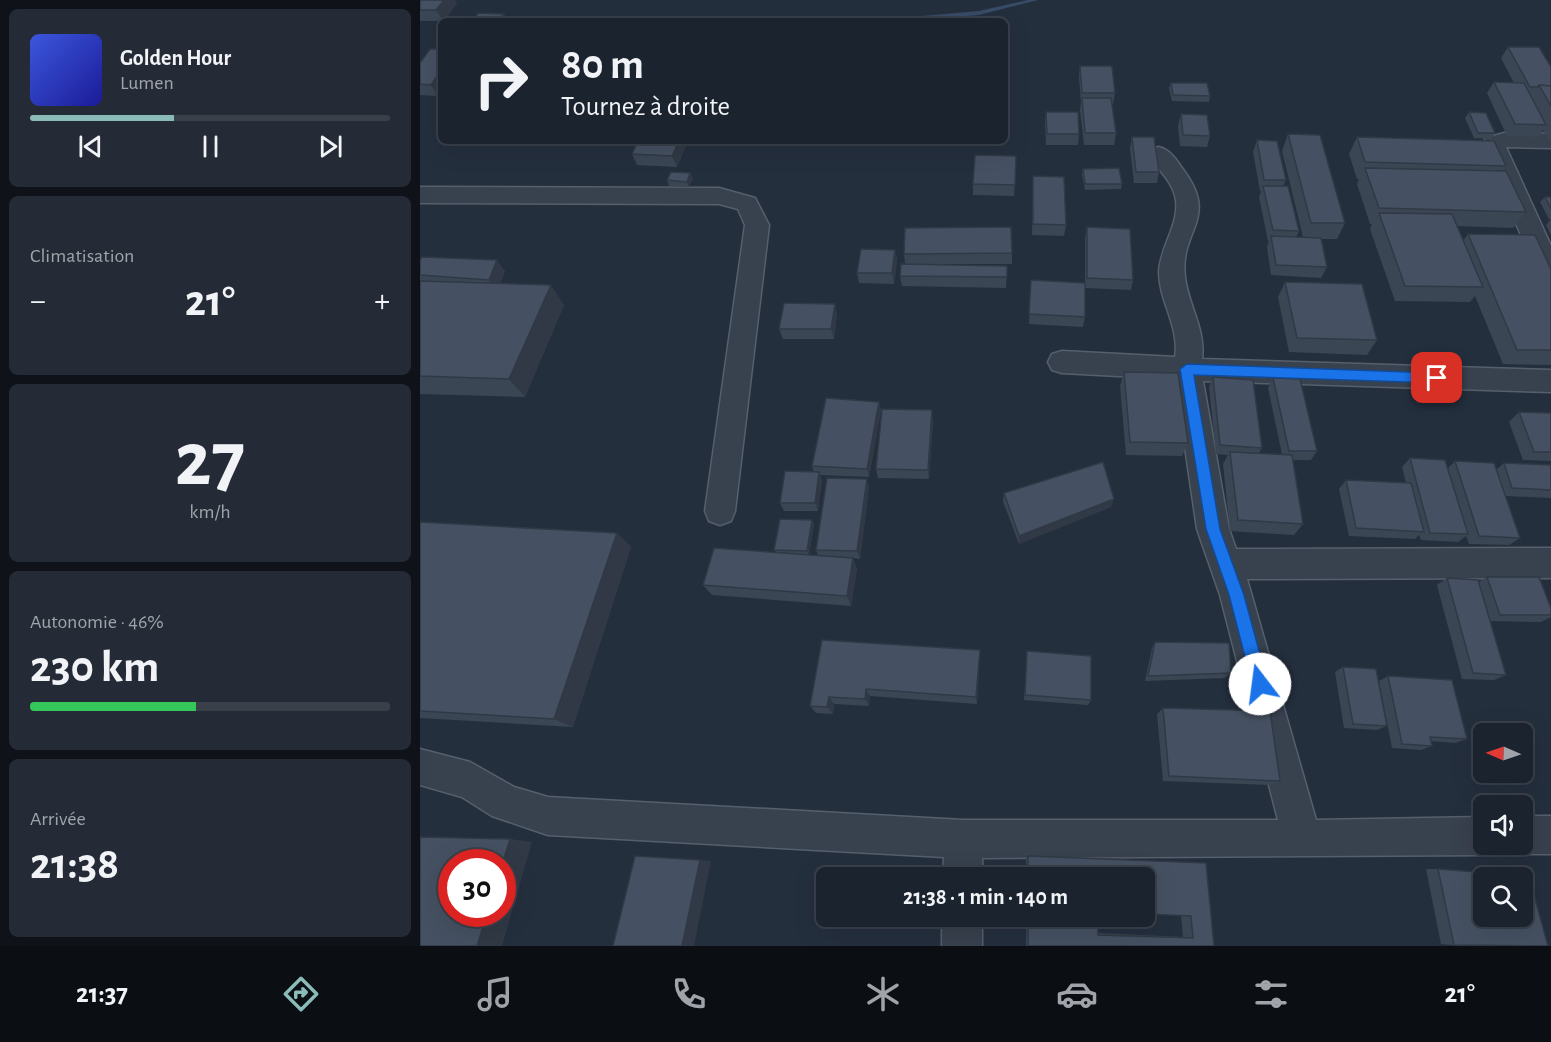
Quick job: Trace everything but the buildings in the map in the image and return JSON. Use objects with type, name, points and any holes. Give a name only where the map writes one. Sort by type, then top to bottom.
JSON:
[{"type":"street","points":[[1550,268],[1497,159],[1494,143],[1508,139],[1551,141]]},
{"type":"street","points":[[1159,154],[1182,184],[1188,198],[1185,226],[1172,261],[1172,278],[1190,339],[1191,353],[1187,369],[1213,529],[1236,595],[1302,839]]},
{"type":"street","points":[[420,195],[719,196],[747,204],[757,225],[720,511]]},
{"type":"street","points":[[1062,362],[1187,369],[1551,381]]},
{"type":"street","points":[[1225,564],[1551,563]]},
{"type":"street","points":[[420,767],[470,781],[505,803],[548,816],[963,839],[1302,839],[1473,836]]},
{"type":"street","points":[[1533,835],[1551,835]]},
{"type":"street","points":[[963,839],[963,867]]},
{"type":"street","points":[[962,927],[962,946]]},
{"type":"waterway","points":[[915,18],[979,13],[1035,0]]},
{"type":"route","points":[[1260,684],[1236,595],[1217,547],[1187,369],[1437,378]]}]
